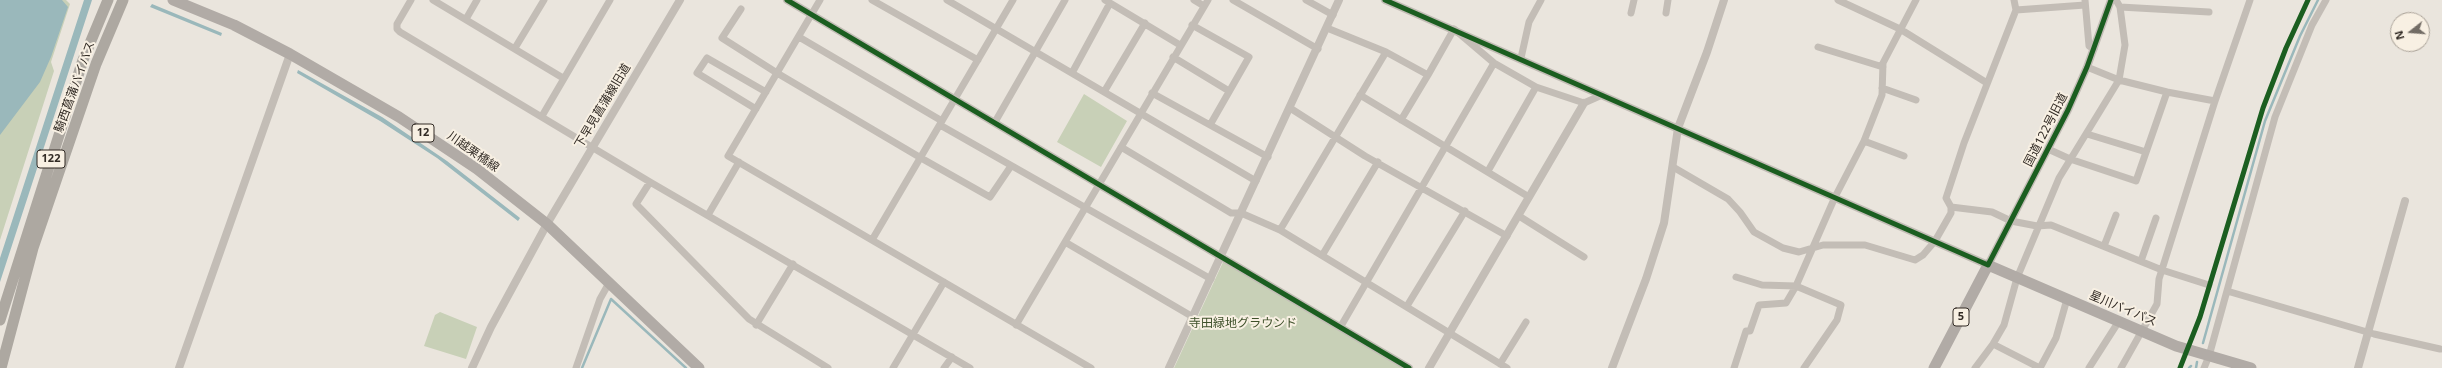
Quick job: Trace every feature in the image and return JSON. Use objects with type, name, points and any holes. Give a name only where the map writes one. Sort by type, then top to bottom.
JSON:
[{"type":"highway","name":"騎西菖蒲バイパス","points":[[0,320],[83,60],[108,0]]},
{"type":"highway","name":"騎西菖蒲バイパス","points":[[1,368],[33,248],[96,64],[123,0]]},
{"type":"main road","name":"川越栗橋線","points":[[174,0],[234,25],[290,54],[368,98],[477,169],[547,224],[699,368]]},
{"type":"main road","name":"星川バイパス","points":[[1988,265],[2142,332],[2209,356],[2251,368]]},
{"type":"main road","name":"5","points":[[1934,368],[1988,265]]},
{"type":"street","points":[[411,0],[397,24],[400,32],[650,182],[970,368]]},
{"type":"street","points":[[433,0],[516,48],[563,78]]},
{"type":"street","points":[[466,19],[477,0]]},
{"type":"street","points":[[516,48],[544,0]]},
{"type":"street","points":[[542,116],[610,0]]},
{"type":"street","name":"下早見菖蒲線旧道","points":[[472,368],[491,327],[547,224],[680,0]]},
{"type":"street","points":[[787,0],[1410,368]]},
{"type":"street","points":[[820,0],[728,156],[1091,368]]},
{"type":"street","points":[[872,0],[978,60]]},
{"type":"street","points":[[947,0],[1256,181]]},
{"type":"street","points":[[872,240],[1013,0]]},
{"type":"street","points":[[995,122],[1065,0]]},
{"type":"street","points":[[1016,325],[1180,44],[1206,3],[1194,0]]},
{"type":"street","points":[[1233,0],[1318,49]]},
{"type":"street","points":[[1306,0],[1333,15]]},
{"type":"street","points":[[1169,368],[1318,49],[1339,0]]},
{"type":"street","points":[[1385,0],[1521,58],[1988,265]]},
{"type":"street","points":[[1521,58],[1528,22],[1541,0]]},
{"type":"street","points":[[1631,13],[1634,0]]},
{"type":"street","points":[[1666,13],[1668,0]]},
{"type":"street","points":[[1612,368],[1646,279],[1664,223],[1678,128],[1724,0]]},
{"type":"street","points":[[1838,0],[1900,29],[1987,83]]},
{"type":"street","points":[[1734,368],[1746,331],[1750,331],[1759,305],[1786,303],[1796,286],[1835,198],[1864,141],[1882,95],[1882,67],[1916,0]]},
{"type":"street","points":[[1673,166],[1728,199],[1740,212],[1754,232],[1766,241],[1799,252],[1813,246],[1845,243],[1865,245],[1915,260],[1935,241],[1951,213],[1951,207],[1946,198],[1987,83],[2016,10],[2014,0]]},
{"type":"street","name":"国道122号旧道","points":[[1988,265],[2048,149],[2087,67],[2111,0]]},
{"type":"street","points":[[2121,368],[2142,332],[2159,298],[2159,279],[2215,101],[2250,0]]},
{"type":"street","points":[[2204,368],[2209,356],[2275,117],[2312,26],[2326,0]]},
{"type":"street","points":[[1072,73],[1108,2],[1180,44]]},
{"type":"street","points":[[2016,10],[2085,2],[2089,46],[2094,49]]},
{"type":"street","points":[[1974,368],[1993,344],[2010,308],[2017,278],[2037,226],[2070,159],[2087,134],[2119,80],[2125,45],[2118,3],[2209,12]]},
{"type":"street","points":[[741,9],[722,38],[777,73],[921,158],[990,197],[1011,166]]},
{"type":"street","points":[[1104,92],[1145,23]]},
{"type":"street","points":[[1192,25],[1249,57],[1210,125]]},
{"type":"street","points":[[1327,28],[1386,52],[1428,75]]},
{"type":"street","points":[[1454,30],[1494,63],[1536,87],[1584,103]]},
{"type":"street","points":[[1401,120],[1454,30]]},
{"type":"street","points":[[798,37],[1011,166],[1210,279]]},
{"type":"street","points":[[1818,47],[1882,67]]},
{"type":"street","points":[[1280,230],[1386,52]]},
{"type":"street","points":[[179,368],[290,54]]},
{"type":"street","points":[[1173,57],[1229,92]]},
{"type":"street","points":[[756,110],[697,73],[707,58],[766,92]]},
{"type":"street","points":[[1341,326],[1494,63]]},
{"type":"street","points":[[2087,67],[2119,80],[2167,92],[2215,101]]},
{"type":"street","points":[[1488,171],[1536,87]]},
{"type":"street","points":[[1882,88],[1916,100]]},
{"type":"street","points":[[2048,149],[2070,159],[2136,182],[2167,92]]},
{"type":"street","points":[[1152,93],[1268,157]]},
{"type":"street","points":[[1360,95],[1446,145],[1529,197]]},
{"type":"street","points":[[1429,368],[1584,103],[1602,95]]},
{"type":"street","points":[[1290,108],[1335,137],[1507,236]]},
{"type":"street","points":[[2087,134],[2146,152]]},
{"type":"street","points":[[1864,141],[1904,156]]},
{"type":"street","points":[[1121,147],[1231,213],[1241,213],[1280,230],[1323,254],[1450,334],[1508,368]]},
{"type":"street","points":[[708,215],[738,162]]},
{"type":"street","points":[[1323,254],[1378,162]]},
{"type":"street","points":[[650,182],[636,204],[756,325],[828,368]]},
{"type":"street","points":[[2358,368],[2405,201]]},
{"type":"street","points":[[1951,207],[1992,212],[2011,221],[2037,226],[2051,225],[2162,270],[2209,285]]},
{"type":"street","points":[[1407,306],[1465,211]]},
{"type":"street","points":[[2104,246],[2116,215]]},
{"type":"street","points":[[1519,216],[1584,257]]},
{"type":"street","points":[[2141,261],[2156,218]]},
{"type":"street","points":[[1065,242],[1193,317]]},
{"type":"street","points":[[756,325],[793,264]]},
{"type":"street","points":[[1736,278],[1762,285],[1796,286],[1841,305],[1837,320],[1804,368]]},
{"type":"street","points":[[893,368],[944,282]]},
{"type":"street","points":[[576,368],[600,299],[610,283]]},
{"type":"street","points":[[2227,291],[2368,332],[2440,349]]},
{"type":"street","points":[[1993,344],[2040,368],[2056,338],[2066,299]]},
{"type":"street","points":[[2090,368],[2119,321]]},
{"type":"street","points":[[1500,364],[1526,322]]},
{"type":"street","points":[[944,368],[952,357]]},
{"type":"green space","points":[[0,0],[66,0],[70,4],[51,62],[54,71],[0,240]]},
{"type":"green space","points":[[1084,94],[1127,121],[1101,167],[1057,142]]},
{"type":"green space","name":"寺田緑地グラウンド","points":[[1224,260],[1403,368],[1174,368]]},
{"type":"green space","points":[[440,312],[477,327],[466,359],[424,346],[435,315]]},
{"type":"water","points":[[0,0],[62,0],[68,7],[51,57],[40,82],[0,135]]},
{"type":"water","points":[[84,0],[92,0],[0,282],[0,258]]},
{"type":"water","points":[[152,4],[222,33],[221,36],[150,7]]},
{"type":"water","points":[[298,70],[382,117],[447,161],[520,218],[518,221],[437,158],[380,121],[297,73]]},
{"type":"waterway","points":[[2203,343],[2265,121],[2300,36],[2318,0]]},
{"type":"waterway","points":[[582,368],[611,299],[686,368]]},
{"type":"waterway","points":[[2196,368],[2197,362]]},
{"type":"cycle path","points":[[787,0],[1409,368]]},
{"type":"cycle path","points":[[1385,0],[1988,265],[2068,110],[2087,67],[2111,0]]},
{"type":"cycle path","points":[[2180,368],[2200,317],[2263,108],[2286,48],[2308,0]]}]
